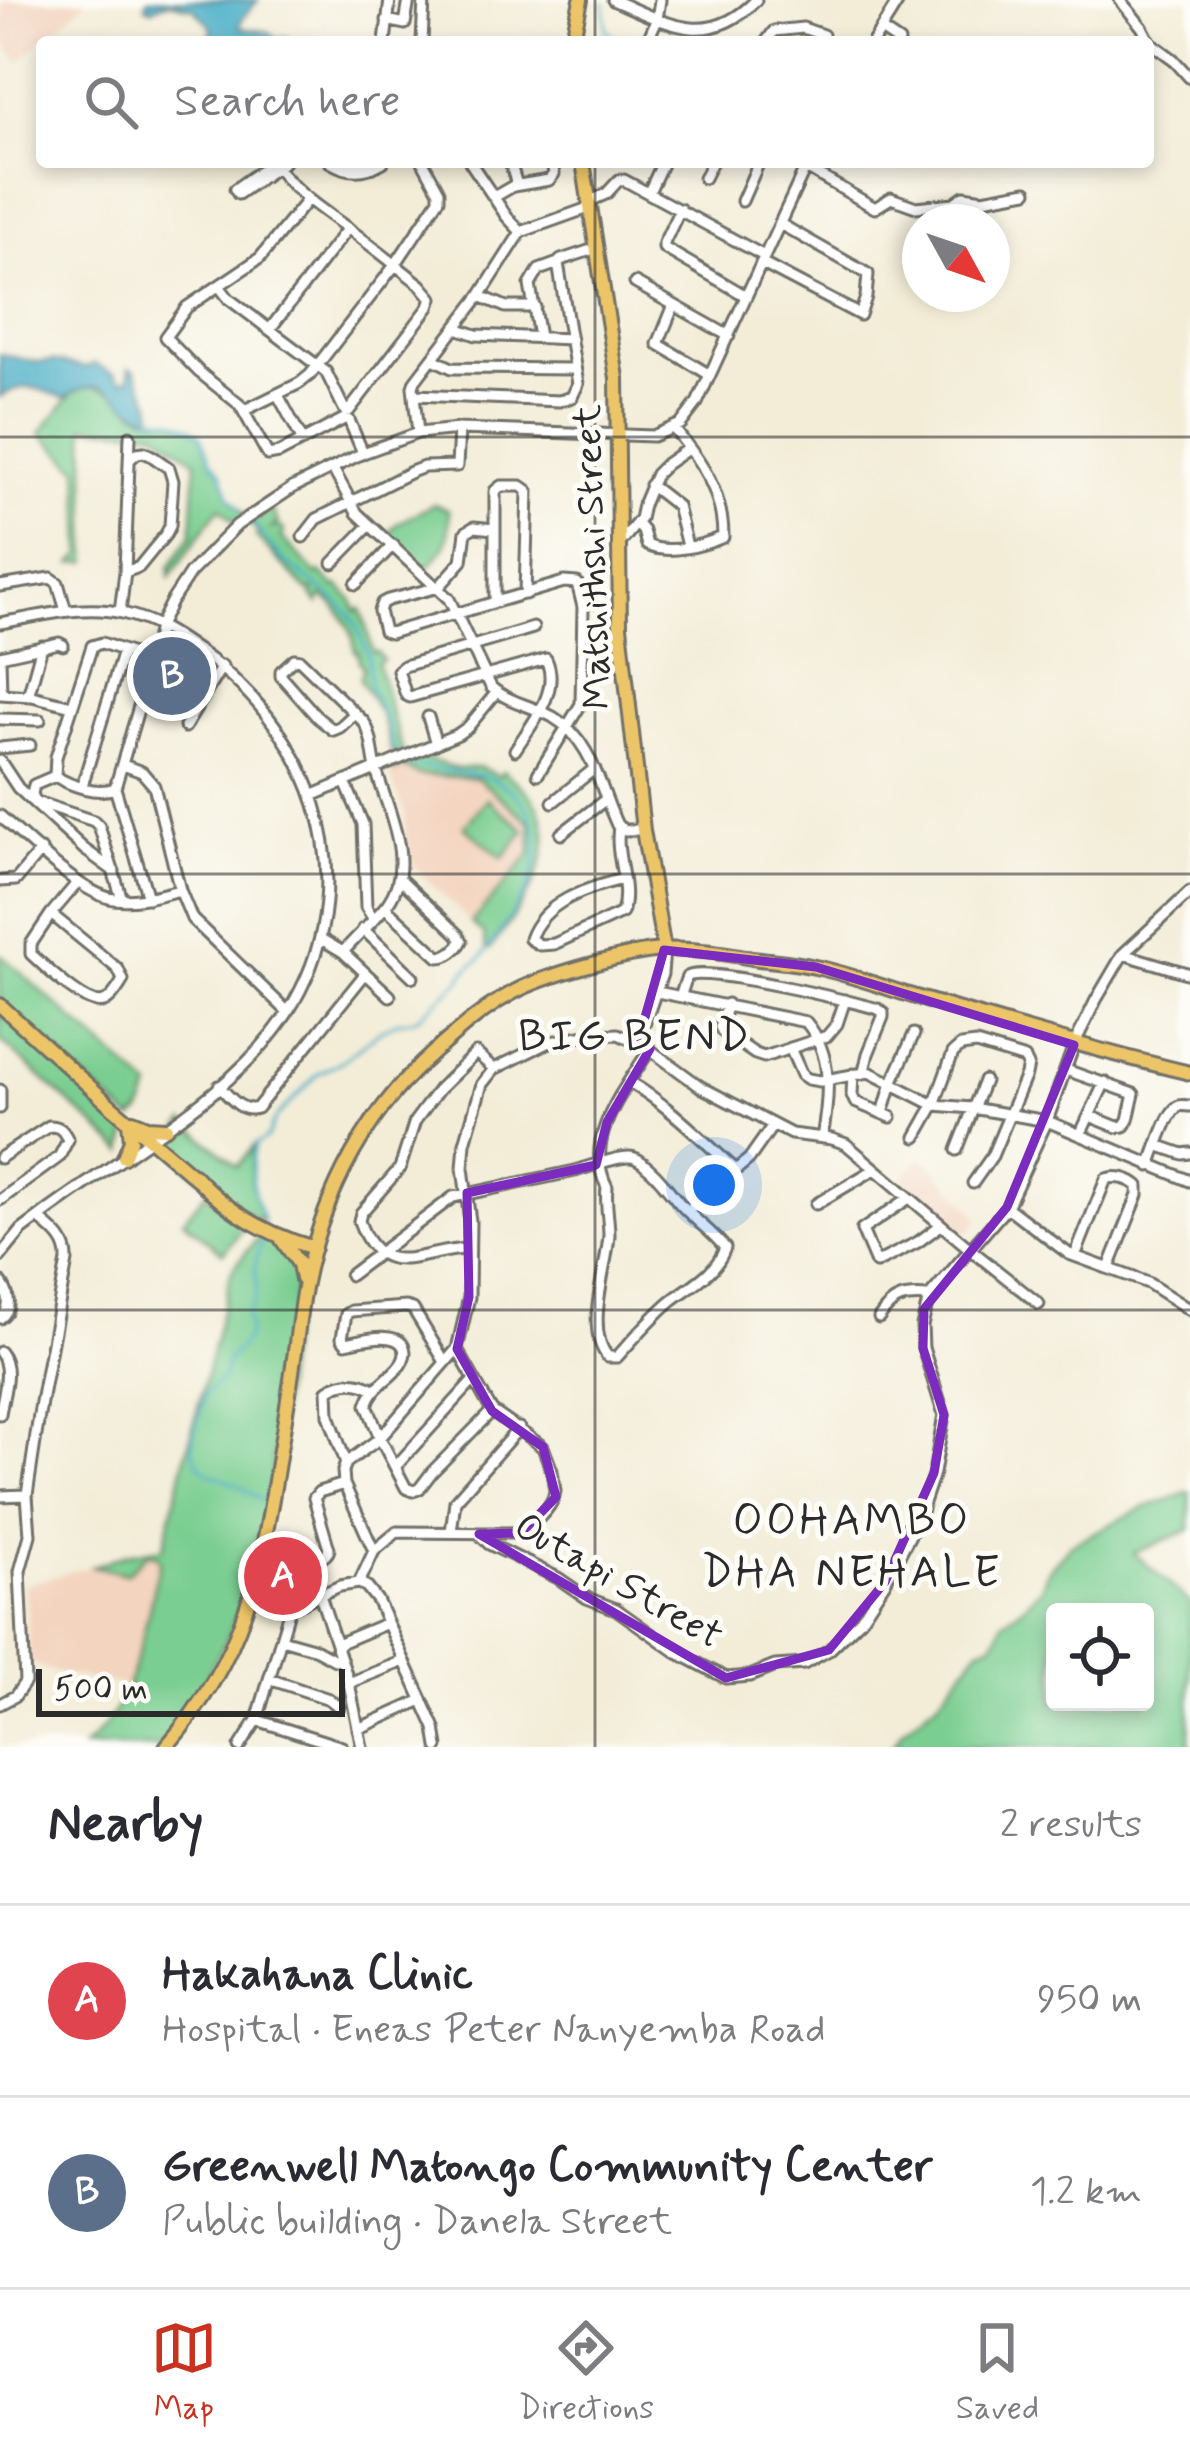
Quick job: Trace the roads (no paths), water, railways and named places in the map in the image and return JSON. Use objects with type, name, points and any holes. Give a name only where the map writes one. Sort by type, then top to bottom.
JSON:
[{"type":"main road","points":[[573,36],[581,0]]},
{"type":"main road","name":"Matshithshi Street","points":[[585,168],[617,378],[620,626],[643,830],[664,950]]},
{"type":"main road","points":[[166,1747],[191,1717],[224,1663],[247,1610],[258,1598],[256,1581],[303,1292],[320,1228],[344,1168],[388,1101],[421,1064],[487,1011],[522,988],[609,960],[664,950],[721,952],[816,967],[1075,1045],[1190,1073]]},
{"type":"main road","points":[[0,1005],[243,1217],[283,1239],[314,1249]]},
{"type":"main road","points":[[130,1121],[167,1127],[167,1154]]},
{"type":"main road","points":[[130,1121],[127,1155],[167,1154]]},
{"type":"main road","points":[[283,1239],[305,1238],[320,1228]]},
{"type":"main road","points":[[283,1239],[299,1264],[303,1292]]},
{"type":"street","points":[[386,36],[390,0]]},
{"type":"street","points":[[387,20],[405,24],[410,0]]},
{"type":"street","points":[[422,36],[424,0]]},
{"type":"street","points":[[613,0],[676,26],[709,28],[739,17],[756,0]]},
{"type":"street","points":[[650,36],[660,0]]},
{"type":"street","points":[[876,36],[899,0]]},
{"type":"street","points":[[1120,0],[1147,36]]},
{"type":"street","points":[[771,36],[775,31],[803,28],[822,36]]},
{"type":"street","points":[[880,30],[890,36]]},
{"type":"street","points":[[1154,45],[1190,79]]},
{"type":"street","points":[[280,168],[308,199],[430,293],[431,303],[347,415],[268,455],[245,410],[165,337],[187,308],[260,258],[308,199]]},
{"type":"street","points":[[344,168],[353,172],[373,168]]},
{"type":"street","points":[[245,410],[300,383],[318,366],[395,265],[439,200],[426,168]]},
{"type":"street","points":[[474,168],[521,232]]},
{"type":"street","points":[[512,168],[518,185]]},
{"type":"street","points":[[494,197],[518,185],[549,180],[553,168]]},
{"type":"street","points":[[650,192],[660,168]]},
{"type":"street","points":[[704,178],[709,168]]},
{"type":"street","points":[[742,201],[756,168]]},
{"type":"street","points":[[148,898],[115,788],[159,626],[190,573],[237,525],[270,500],[363,453],[418,433],[459,429],[652,436],[674,429],[690,414],[729,336],[801,168]]},
{"type":"street","points":[[811,168],[875,208],[891,198],[916,207],[953,203],[964,196],[982,199],[1027,191]]},
{"type":"street","points":[[418,433],[415,381],[521,232],[590,204],[619,180],[650,192],[860,315],[868,274],[780,224]]},
{"type":"street","points":[[680,209],[664,248],[746,296]]},
{"type":"street","points":[[270,329],[348,228]]},
{"type":"street","points":[[539,338],[530,285],[535,274],[597,248]]},
{"type":"street","points":[[415,395],[559,401],[572,397],[577,391],[575,369],[558,263]]},
{"type":"street","points":[[635,283],[729,336]]},
{"type":"street","points":[[218,286],[332,380],[363,453]]},
{"type":"street","points":[[479,296],[498,306],[535,307]]},
{"type":"street","points":[[674,305],[658,344],[710,375]]},
{"type":"street","points":[[456,328],[476,335],[571,339]]},
{"type":"street","points":[[433,359],[452,368],[575,369]]},
{"type":"street","points":[[278,394],[303,441]]},
{"type":"street","points":[[303,537],[317,518],[424,467],[457,466],[459,429]]},
{"type":"street","points":[[637,524],[647,545],[661,550],[721,538],[709,476],[674,429]]},
{"type":"street","points":[[120,613],[130,436]]},
{"type":"street","points":[[618,546],[637,524],[650,485],[666,464],[689,448]]},
{"type":"street","points":[[125,572],[139,567],[166,534],[173,481],[169,468],[152,456],[144,452],[130,459]]},
{"type":"street","points":[[333,469],[350,502],[370,525],[439,587],[496,693],[540,711],[582,741],[619,827],[618,853],[623,878],[625,905],[617,917],[554,944],[540,945],[530,939],[550,908],[623,878]]},
{"type":"street","points":[[650,485],[677,506],[687,546]]},
{"type":"street","points":[[495,602],[494,529],[497,488],[501,486],[525,487],[529,497],[525,594]]},
{"type":"street","points":[[333,563],[370,525]]},
{"type":"street","points":[[494,529],[474,527],[466,532],[462,561],[439,587],[382,603],[379,611],[384,631],[390,633],[568,581],[579,587],[582,699],[538,773]]},
{"type":"street","points":[[356,584],[393,545]]},
{"type":"street","points":[[0,586],[51,578],[58,583],[66,611]]},
{"type":"street","points":[[0,623],[66,611],[120,613],[159,626],[222,666],[256,701],[298,761],[314,795],[327,868],[321,939],[288,1012],[219,1086],[38,1217],[0,1257]]},
{"type":"street","points":[[515,750],[549,695],[548,660],[410,698],[398,674],[401,667],[533,628]]},
{"type":"street","points":[[55,776],[56,757],[92,646],[102,643],[152,662]]},
{"type":"street","points":[[63,645],[0,656],[1,694],[72,706]]},
{"type":"street","points":[[28,696],[42,646]]},
{"type":"street","points":[[82,786],[123,652]]},
{"type":"street","points":[[343,952],[385,907],[399,878],[395,826],[376,770],[369,730],[355,713],[297,659],[280,671],[331,728],[337,730],[355,713]]},
{"type":"street","points":[[185,727],[222,666]]},
{"type":"street","points":[[314,795],[468,727],[496,693]]},
{"type":"street","points":[[428,716],[436,744]]},
{"type":"street","points":[[0,719],[40,720]]},
{"type":"street","points":[[0,748],[30,746]]},
{"type":"street","points":[[0,761],[18,788],[114,871]]},
{"type":"street","points":[[124,765],[142,772],[154,785],[180,890],[198,927],[288,1012]]},
{"type":"street","points":[[553,802],[594,769]]},
{"type":"street","points":[[55,776],[101,792],[115,788]]},
{"type":"street","points":[[55,776],[34,785],[35,801],[100,826],[122,899]]},
{"type":"street","points":[[345,782],[363,824],[365,907],[373,918]]},
{"type":"street","points":[[561,835],[607,799]]},
{"type":"street","points":[[0,816],[78,883],[98,894],[148,898],[180,890]]},
{"type":"street","points":[[619,827],[643,830]]},
{"type":"street","points":[[0,881],[16,880],[41,850]]},
{"type":"street","points":[[385,907],[436,956],[448,955],[462,941],[399,878]]},
{"type":"street","points":[[51,914],[118,969],[123,980],[110,998],[86,1000],[32,954],[31,944],[51,914],[78,883]]},
{"type":"street","points":[[879,1318],[896,1298],[929,1298],[1006,1207],[1096,1000],[1123,954],[1190,892]]},
{"type":"street","points":[[363,929],[413,977]]},
{"type":"street","points":[[321,939],[343,952],[390,996]]},
{"type":"street","points":[[638,1042],[657,992],[664,950]]},
{"type":"street","points":[[1123,954],[1190,974]]},
{"type":"street","points":[[219,1086],[242,1107],[257,1108],[365,974]]},
{"type":"street","points":[[680,996],[688,976],[720,975],[878,1009],[884,1014],[852,1094],[855,1102],[887,1115],[892,1083],[914,1034]]},
{"type":"street","points":[[657,992],[806,1022],[818,1040],[828,1079],[822,1138]]},
{"type":"street","points":[[727,1004],[720,1027],[761,1057],[818,1040],[832,1031],[845,1000]]},
{"type":"street","points":[[374,1551],[343,1472],[346,1463],[380,1438],[457,1349],[469,1297],[470,1221],[463,1168],[470,1121],[482,1084],[494,1070],[523,1053],[564,1039],[607,1034],[638,1042],[701,1087],[797,1137],[846,1144],[1039,1304]]},
{"type":"street","points":[[916,1137],[953,1053],[961,1046],[970,1042],[1025,1059],[1026,1075],[992,1156],[974,1183]]},
{"type":"street","points":[[790,1048],[805,1078],[812,1081],[878,1074],[934,1105],[1047,1120],[1190,1181]]},
{"type":"street","points":[[350,1275],[452,1197],[599,1165],[628,1156],[640,1160],[722,1244],[724,1254],[617,1357],[603,1352],[599,1339],[599,1293],[609,1238],[607,1187],[599,1165],[598,1151],[629,1082],[650,1049]]},
{"type":"street","points":[[469,1249],[391,1260],[363,1233],[360,1216],[400,1168],[415,1121],[439,1089],[472,1054],[480,1055],[494,1070]]},
{"type":"street","points":[[1066,1070],[1134,1094],[1124,1126],[1090,1116]]},
{"type":"street","points":[[957,1150],[984,1081]]},
{"type":"street","points":[[629,1082],[736,1170]]},
{"type":"street","points":[[1080,1135],[1105,1082]]},
{"type":"street","points":[[0,1090],[0,1108]]},
{"type":"street","points":[[1150,1166],[1174,1108],[1190,1106]]},
{"type":"street","points":[[687,1211],[749,1159],[773,1125]]},
{"type":"street","points":[[0,1158],[49,1126],[63,1130],[68,1140],[59,1157],[0,1200]]},
{"type":"street","points":[[1157,1145],[1190,1154]]},
{"type":"street","points":[[816,1204],[875,1168]]},
{"type":"street","points":[[1075,1256],[1106,1179],[1127,1180],[1138,1186],[1138,1195],[1109,1268]]},
{"type":"street","points":[[909,1198],[862,1230],[877,1263],[941,1225]]},
{"type":"street","points":[[1006,1207],[1057,1246],[1161,1289],[1190,1310]]},
{"type":"street","points":[[0,1704],[8,1702],[25,1682],[20,1571],[30,1534],[27,1496],[68,1250],[38,1217]]},
{"type":"street","points":[[0,1281],[9,1300],[0,1318]]},
{"type":"street","name":"Outapi Street","points":[[479,1534],[587,1598],[616,1609],[688,1659],[726,1678],[812,1661],[861,1619],[914,1528],[934,1473],[944,1415],[922,1348],[929,1298]]},
{"type":"street","points":[[445,1362],[413,1309],[348,1312],[342,1338],[346,1343],[392,1336],[404,1348],[397,1370],[374,1389],[367,1405],[406,1488],[419,1489],[492,1411]]},
{"type":"street","points":[[359,1583],[374,1551],[397,1532],[522,1532],[555,1497],[547,1454],[492,1411],[457,1349]]},
{"type":"street","points":[[0,1352],[7,1372],[0,1414]]},
{"type":"street","points":[[396,1466],[474,1380]]},
{"type":"street","points":[[346,1463],[329,1415],[328,1390],[353,1381],[374,1389]]},
{"type":"street","points":[[451,1532],[455,1501],[519,1428]]},
{"type":"street","points":[[344,1484],[314,1498],[328,1552],[311,1568],[349,1683],[362,1747]]},
{"type":"street","points":[[0,1496],[27,1496]]},
{"type":"street","points":[[258,1598],[290,1608],[340,1586],[359,1583],[373,1592],[435,1728],[438,1744],[421,1747]]},
{"type":"street","points":[[240,1747],[257,1720],[290,1608]]},
{"type":"street","points":[[337,1644],[386,1623]]},
{"type":"street","points":[[281,1639],[342,1661]]},
{"type":"street","points":[[349,1683],[404,1661]]},
{"type":"street","points":[[269,1679],[329,1699],[339,1707]]},
{"type":"street","points":[[358,1729],[422,1700]]},
{"type":"street","points":[[257,1720],[342,1747]]},
{"type":"water","points":[[147,0],[258,0],[240,28],[273,36],[210,36],[210,25],[193,8],[170,2],[146,7]]},
{"type":"water","points":[[0,354],[85,368],[94,364],[121,381],[130,379],[129,368],[135,370],[153,416],[95,386],[64,398],[25,387],[0,397]]},
{"type":"waterway","points":[[604,2],[607,31],[612,36]]},
{"type":"waterway","points":[[149,416],[173,420],[201,436],[240,509]]},
{"type":"waterway","points":[[252,523],[283,560],[353,619],[368,654],[370,687],[395,755]]},
{"type":"waterway","points":[[263,1219],[253,1183],[253,1155],[275,1119],[318,1074],[380,1031],[420,1016],[459,981],[480,960],[531,880],[534,828],[520,799],[486,777],[405,764]]},
{"type":"waterway","points":[[263,1237],[246,1339],[226,1363],[223,1378],[205,1394],[192,1449],[206,1471],[263,1501]]},
{"type":"place","name":"Greenwell Matongo Community Center","points":[[172,676]]},
{"type":"place","name":"Hakahana Clinic","points":[[283,1576]]},
{"type":"district","name":"BIG BEND","points":[[635,1037]]},
{"type":"district","name":"OOHAMBO DHA NEHALE","points":[[852,1547]]}]
